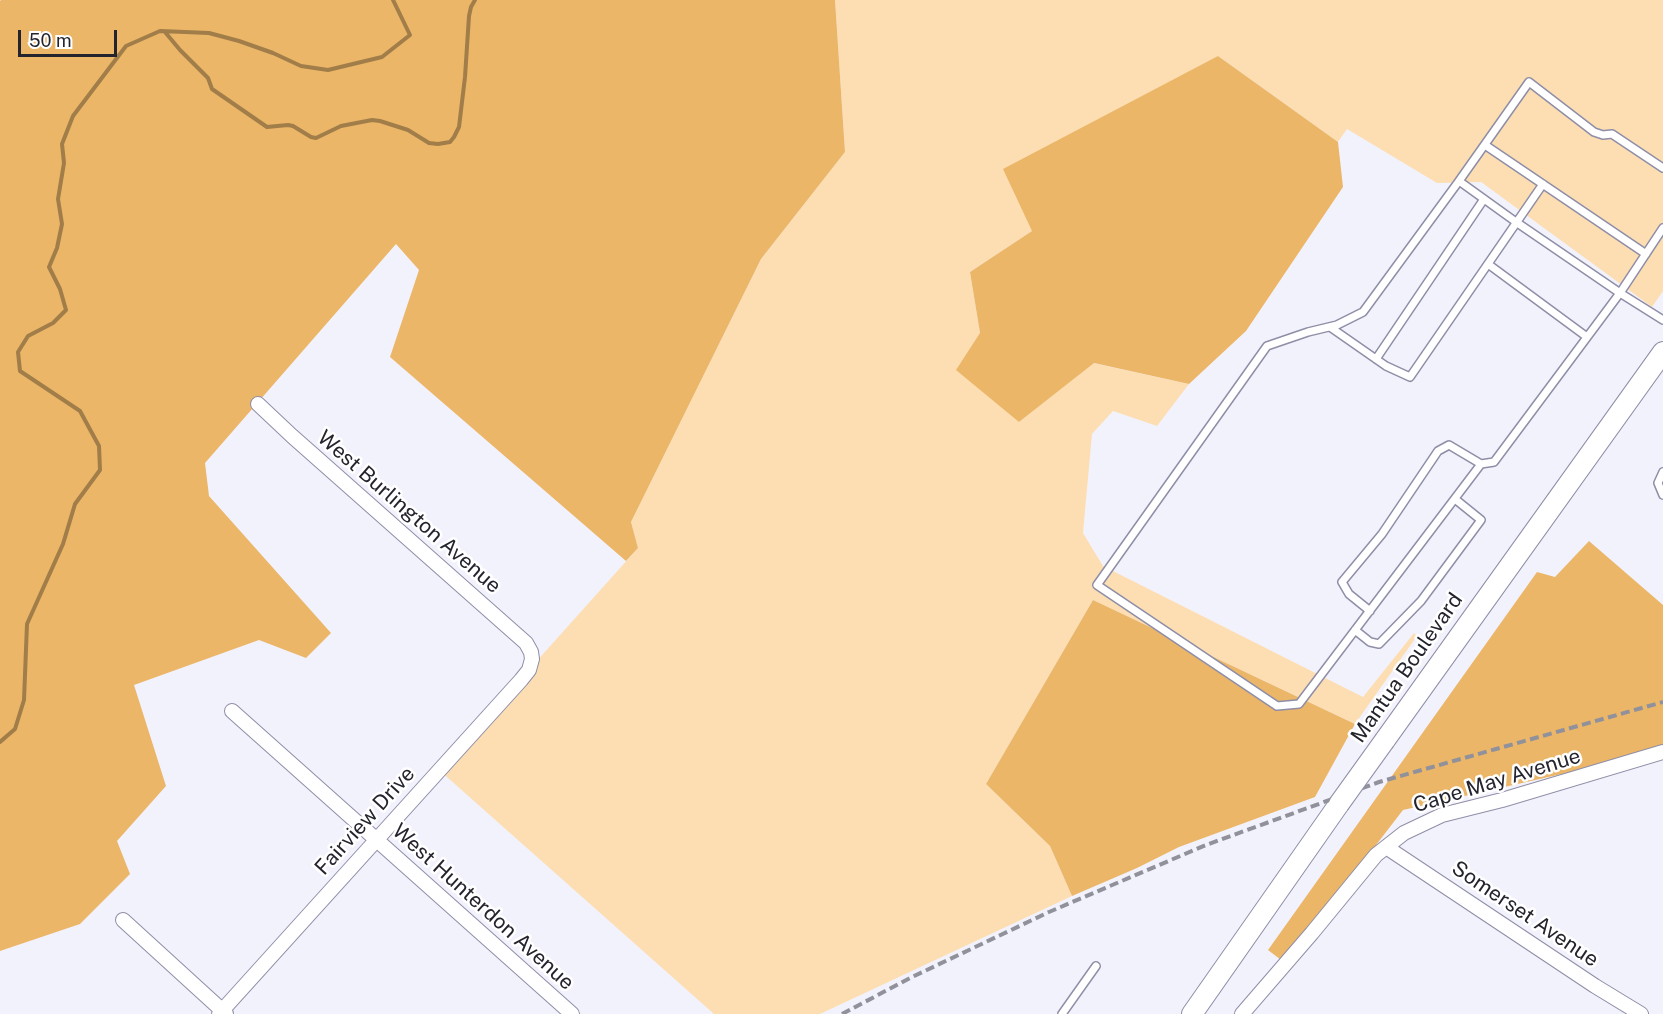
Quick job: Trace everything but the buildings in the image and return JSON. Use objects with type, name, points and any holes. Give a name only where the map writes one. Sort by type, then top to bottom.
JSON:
[{"type":"main road","name":"Mantua Boulevard","points":[[1192,1014],[1663,352]]},
{"type":"street","name":"West Burlington Avenue","points":[[258,404],[300,444],[522,639],[531,652]]},
{"type":"street","name":"Fairview Drive","points":[[222,1013],[522,680],[529,670],[532,660],[531,652]]},
{"type":"street","name":"West Hunterdon Avenue","points":[[232,711],[572,1014]]},
{"type":"street","name":"Cape May Avenue","points":[[1242,1014],[1376,855],[1404,833],[1442,815],[1502,800],[1663,752]]},
{"type":"street","name":"Somerset Avenue","points":[[1386,847],[1641,1014]]},
{"type":"street","points":[[123,920],[222,1013]]},
{"type":"lane","points":[[1482,464],[1299,704],[1276,706],[1097,585],[1268,346],[1337,325],[1363,312],[1529,82],[1594,132],[1603,135],[1612,134],[1663,168]]},
{"type":"lane","points":[[1485,145],[1646,254]]},
{"type":"lane","points":[[1459,181],[1663,320]]},
{"type":"lane","points":[[1330,327],[1386,366],[1410,377],[1543,184]]},
{"type":"lane","points":[[1376,359],[1484,199]]},
{"type":"lane","points":[[1370,611],[1349,594],[1342,582],[1382,534],[1438,451],[1449,445],[1482,464],[1494,462],[1620,292],[1663,228]]},
{"type":"lane","points":[[1488,264],[1587,337]]},
{"type":"lane","points":[[1663,472],[1658,483],[1663,495]]},
{"type":"lane","points":[[1355,630],[1370,642],[1379,644],[1421,601],[1481,520],[1455,499]]},
{"type":"lane","points":[[1062,1014],[1096,966]]},
{"type":"shaded area","points":[[835,0],[1663,0],[1663,291],[1652,307],[1481,182],[1437,183],[1347,129],[1338,142],[1218,56],[1032,231],[970,272],[980,333],[1019,422],[1093,363],[1189,384],[1157,426],[1113,411],[1092,434],[1083,533],[1103,566],[1363,697],[1414,633],[1417,636],[1355,724],[1093,600],[986,784],[1050,846],[1072,896],[820,1014],[714,1014],[439,770],[638,548],[631,522],[761,259],[845,152]]},
{"type":"shaded area","points":[[835,0],[845,152],[761,259],[631,522],[638,548],[626,561],[390,357],[419,270],[396,244],[205,463],[209,496],[331,633],[306,658],[259,640],[134,685],[166,786],[117,841],[130,874],[80,924],[0,951],[0,1]]},
{"type":"shaded area","points":[[1218,56],[1338,142],[1343,187],[1246,331],[1189,384],[1094,363],[1019,422],[956,370],[980,333],[970,272],[1032,231],[1003,169]]},
{"type":"shaded area","points":[[1589,541],[1663,605],[1663,751],[1403,810],[1285,963],[1268,950],[1537,572],[1555,577]]},
{"type":"shaded area","points":[[1093,600],[1355,724],[1315,797],[1179,847],[1072,896],[1050,846],[986,784]]},
{"type":"waterway","points":[[0,742],[15,729],[24,700],[27,624],[63,544],[75,504],[100,470],[99,446],[80,411],[20,371],[18,352],[28,336],[53,323],[66,310],[60,289],[49,267],[57,248],[62,224],[58,199],[64,163],[62,144],[73,116],[126,46],[160,31],[209,33],[273,53],[301,66],[328,70],[382,57],[410,35],[393,0]]},
{"type":"waterway","points":[[165,32],[208,78],[212,89],[267,127],[293,126],[316,138],[341,126],[372,120],[408,130],[429,143],[438,144],[450,142],[459,127],[469,16],[475,0]]},
{"type":"railway","points":[[842,1014],[910,978],[1049,912],[1206,845],[1379,782],[1663,702]]}]
